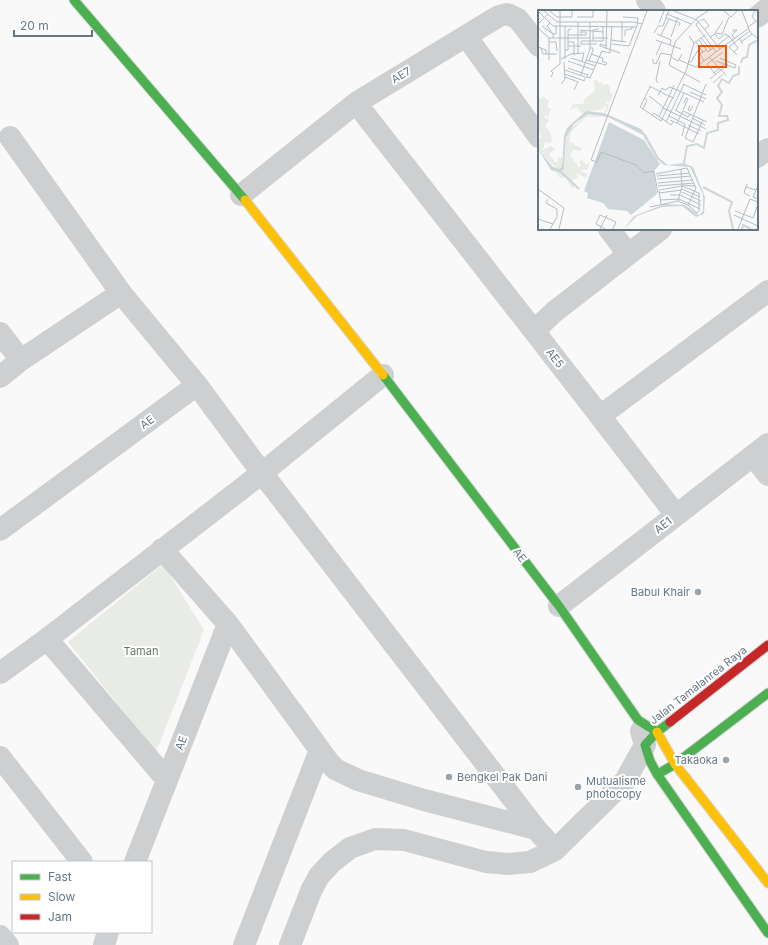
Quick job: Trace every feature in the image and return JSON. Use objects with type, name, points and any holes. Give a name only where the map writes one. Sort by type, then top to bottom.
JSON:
[{"type":"street","name":"AE","points":[[74,0],[241,195],[383,375],[559,606],[638,720]]},
{"type":"street","points":[[647,0],[654,10]]},
{"type":"street","points":[[758,16],[768,8]]},
{"type":"street","name":"AE7","points":[[241,195],[356,103],[499,16],[506,14],[518,19],[538,45]]},
{"type":"street","points":[[466,36],[538,136]]},
{"type":"street","name":"AE5","points":[[356,103],[676,515]]},
{"type":"street","points":[[10,137],[121,293],[197,385],[262,473],[536,829],[555,850]]},
{"type":"street","points":[[758,156],[768,149]]},
{"type":"street","points":[[610,230],[628,254]]},
{"type":"street","points":[[534,331],[554,312],[660,230]]},
{"type":"street","points":[[600,416],[768,291]]},
{"type":"street","points":[[0,377],[21,360],[121,293]]},
{"type":"street","points":[[0,333],[21,360]]},
{"type":"street","points":[[0,673],[47,639],[262,473],[383,375]]},
{"type":"street","name":"AE","points":[[0,530],[197,385]]},
{"type":"street","points":[[760,450],[768,476]]},
{"type":"street","name":"AE1","points":[[559,606],[760,450]]},
{"type":"street","points":[[162,549],[228,624],[328,762],[335,769],[358,780],[424,800],[536,829]]},
{"type":"street","name":"AE","points":[[135,861],[228,624]]},
{"type":"street","points":[[47,639],[167,780]]},
{"type":"street","name":"Jalan Tamalanrea Raya","points":[[651,738],[768,645]]},
{"type":"street","points":[[625,781],[666,769],[768,693]]},
{"type":"street","points":[[638,720],[651,738],[666,769],[768,933]]},
{"type":"street","points":[[651,738],[650,762],[666,769],[768,883]]},
{"type":"street","points":[[290,945],[311,891],[319,876],[332,862],[350,848],[375,839],[404,840],[486,862],[508,864],[530,862],[555,850],[625,781],[651,738]]},
{"type":"street","points":[[244,945],[320,750]]},
{"type":"street","points":[[0,757],[81,861]]},
{"type":"street","points":[[104,945],[108,933]]},
{"type":"street","points":[[0,936],[8,945]]},
{"type":"green space","name":"Taman","points":[[163,564],[204,630],[156,752],[68,642]]},
{"type":"traffic: fast","points":[[74,0],[245,200]]},
{"type":"traffic: fast","points":[[383,375],[559,606],[638,720],[657,732]]},
{"type":"traffic: fast","points":[[663,771],[675,764],[768,693]]},
{"type":"traffic: fast","points":[[670,722],[657,732],[645,745],[650,761],[657,774],[768,933]]},
{"type":"traffic: slow","points":[[245,200],[383,375]]},
{"type":"traffic: slow","points":[[657,732],[675,764],[768,883]]},
{"type":"traffic: jam","points":[[670,722],[768,645]]},
{"type":"place","name":"Babul Khair","points":[[698,592]]},
{"type":"place","name":"Takaoka","points":[[726,760]]},
{"type":"place","name":"Bengkel Pak Dani","points":[[449,777]]},
{"type":"place","name":"Mutualisme photocopy","points":[[578,787]]}]
